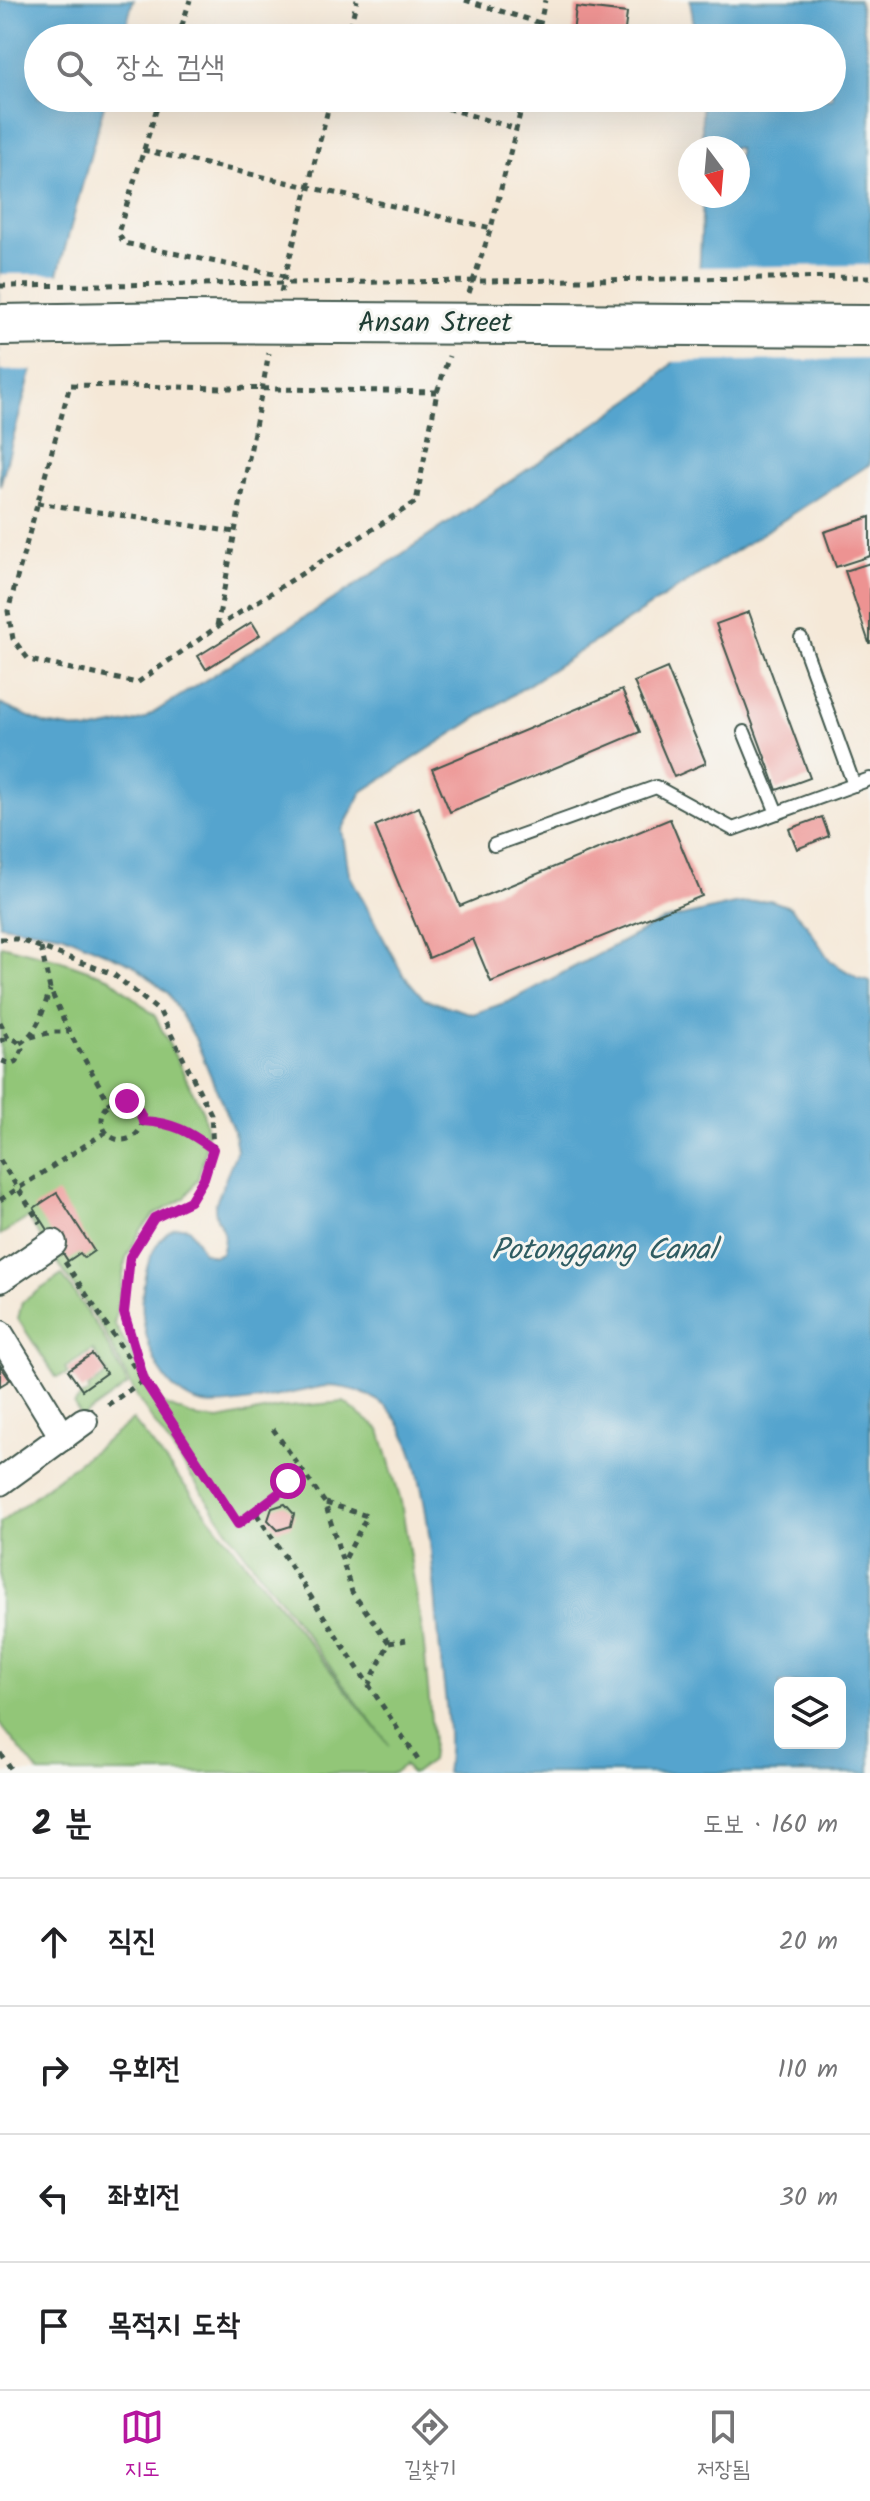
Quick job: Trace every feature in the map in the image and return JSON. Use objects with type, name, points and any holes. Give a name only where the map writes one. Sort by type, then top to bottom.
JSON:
[{"type":"main road","name":"Ansan Street","points":[[0,325],[179,322],[870,326]]},
{"type":"street","points":[[0,1279],[53,1243]]},
{"type":"street","points":[[0,1334],[63,1437]]},
{"type":"street","points":[[0,1482],[84,1421]]},
{"type":"lane","points":[[801,638],[854,785]]},
{"type":"lane","points":[[744,732],[777,813]]},
{"type":"lane","points":[[494,845],[656,787],[733,829],[870,779]]},
{"type":"path","points":[[182,24],[190,0]]},
{"type":"path","points":[[351,24],[357,0]]},
{"type":"path","points":[[465,0],[540,23],[545,0]]},
{"type":"path","points":[[155,112],[118,233],[124,243],[284,276]]},
{"type":"path","points":[[279,304],[327,112]]},
{"type":"path","points":[[460,112],[517,129]]},
{"type":"path","points":[[466,303],[491,228],[521,112]]},
{"type":"path","points":[[143,150],[491,228]]},
{"type":"path","points":[[0,286],[870,277]]},
{"type":"path","points":[[217,627],[270,347]]},
{"type":"path","points":[[437,392],[70,385],[8,611],[13,639],[29,660],[137,683],[217,627],[416,502],[437,392],[452,347]]},
{"type":"path","points":[[37,503],[235,532]]},
{"type":"path","points":[[0,939],[18,939],[113,974],[160,1012],[211,1114],[213,1149],[204,1178],[190,1201],[154,1218],[130,1257],[124,1313],[144,1380]]},
{"type":"path","points":[[41,948],[50,989],[69,1032],[110,1104]]},
{"type":"path","points":[[30,1037],[50,989]]},
{"type":"path","points":[[0,1022],[8,1038]]},
{"type":"path","points":[[20,1043],[30,1037],[69,1032]]},
{"type":"path","points":[[0,1041],[14,1038],[22,1049],[17,1061],[10,1064],[0,1060]]},
{"type":"path","points":[[118,1100],[135,1105],[143,1121],[135,1137],[117,1140],[106,1132],[102,1120],[104,1111],[118,1100]]},
{"type":"path","points":[[143,1121],[167,1122],[191,1133],[213,1149]]},
{"type":"path","points":[[0,1200],[106,1132]]},
{"type":"path","points":[[0,1160],[238,1524],[256,1513],[301,1470]]},
{"type":"path","points":[[84,1421],[144,1380]]},
{"type":"path","points":[[273,1429],[325,1503],[352,1592],[389,1643]]},
{"type":"path","points":[[325,1503],[367,1516],[343,1563]]},
{"type":"path","points":[[256,1513],[420,1763]]},
{"type":"path","points":[[389,1643],[406,1640]]},
{"type":"path","points":[[369,1685],[389,1643]]},
{"type":"path","points":[[0,1753],[13,1773]]},
{"type":"green space","points":[[1,945],[59,960],[110,978],[155,1016],[203,1112],[207,1131],[198,1178],[185,1198],[154,1215],[140,1231],[126,1258],[114,1324],[163,1404],[198,1418],[219,1420],[278,1408],[344,1402],[380,1430],[401,1502],[423,1636],[433,1742],[431,1761],[414,1773],[404,1765],[393,1773],[39,1773],[0,1724],[0,1523],[133,1420],[390,1746],[234,1539],[138,1399],[104,1331],[28,1218],[0,1235]]},
{"type":"green space","points":[[62,1275],[102,1334],[128,1385],[82,1417],[74,1405],[80,1397],[90,1392],[88,1388],[108,1374],[93,1350],[65,1368],[68,1374],[56,1377],[18,1319],[22,1302]]},
{"type":"water","points":[[0,0],[133,0],[127,24],[24,24],[24,112],[102,112],[0,486]]},
{"type":"water","name":"Potonggang Canal","points":[[690,0],[859,0],[870,64],[870,464],[362,792],[342,830],[349,874],[402,973],[424,999],[473,1014],[510,1001],[661,921],[734,904],[770,900],[790,907],[807,925],[830,961],[858,978],[870,981],[870,1773],[446,1773],[447,1712],[428,1526],[415,1461],[405,1434],[392,1413],[362,1393],[326,1386],[246,1402],[204,1404],[183,1395],[167,1380],[154,1359],[146,1335],[143,1309],[149,1261],[162,1238],[172,1229],[180,1227],[189,1228],[203,1252],[214,1256],[221,1253],[224,1236],[215,1205],[237,1150],[234,1132],[195,1038],[168,993],[132,964],[62,934],[0,925],[0,704],[45,724],[89,731],[142,720],[362,581],[647,389],[696,339],[702,208],[750,208],[750,136],[702,136],[702,112],[846,112],[846,24],[694,24]]},
{"type":"pier","points":[[870,265],[870,359],[668,362],[693,337],[696,267]]},
{"type":"pier","points":[[0,274],[61,274],[35,370],[0,371]]},
{"type":"building","points":[[576,7],[627,13],[626,24],[574,24]]},
{"type":"building","points":[[870,517],[870,556],[836,567],[824,532]]},
{"type":"building","points":[[870,563],[870,643],[869,643],[845,571]]},
{"type":"building","points":[[749,612],[810,778],[777,790],[716,624]]},
{"type":"building","points":[[252,622],[260,635],[206,669],[198,656]]},
{"type":"building","points":[[667,668],[706,763],[674,777],[634,682]]},
{"type":"building","points":[[622,690],[640,732],[450,812],[432,769]]},
{"type":"building","points":[[419,807],[460,906],[670,819],[702,896],[491,982],[473,939],[429,958],[375,826]]},
{"type":"building","points":[[822,817],[829,836],[797,849],[789,829]]},
{"type":"building","points":[[57,1193],[94,1251],[84,1258],[80,1253],[68,1261],[34,1208]]},
{"type":"building","points":[[92,1354],[106,1373],[82,1390],[68,1370]]},
{"type":"building","points":[[0,1365],[10,1380],[0,1386]]},
{"type":"building","points":[[285,1504],[294,1514],[291,1526],[278,1530],[268,1520],[272,1508]]},
{"type":"route","points":[[127,1101],[141,1112],[143,1121],[167,1122],[191,1133],[213,1149],[204,1178],[190,1201],[154,1218],[130,1257],[124,1313],[144,1380],[238,1524],[256,1513],[288,1481]]}]
